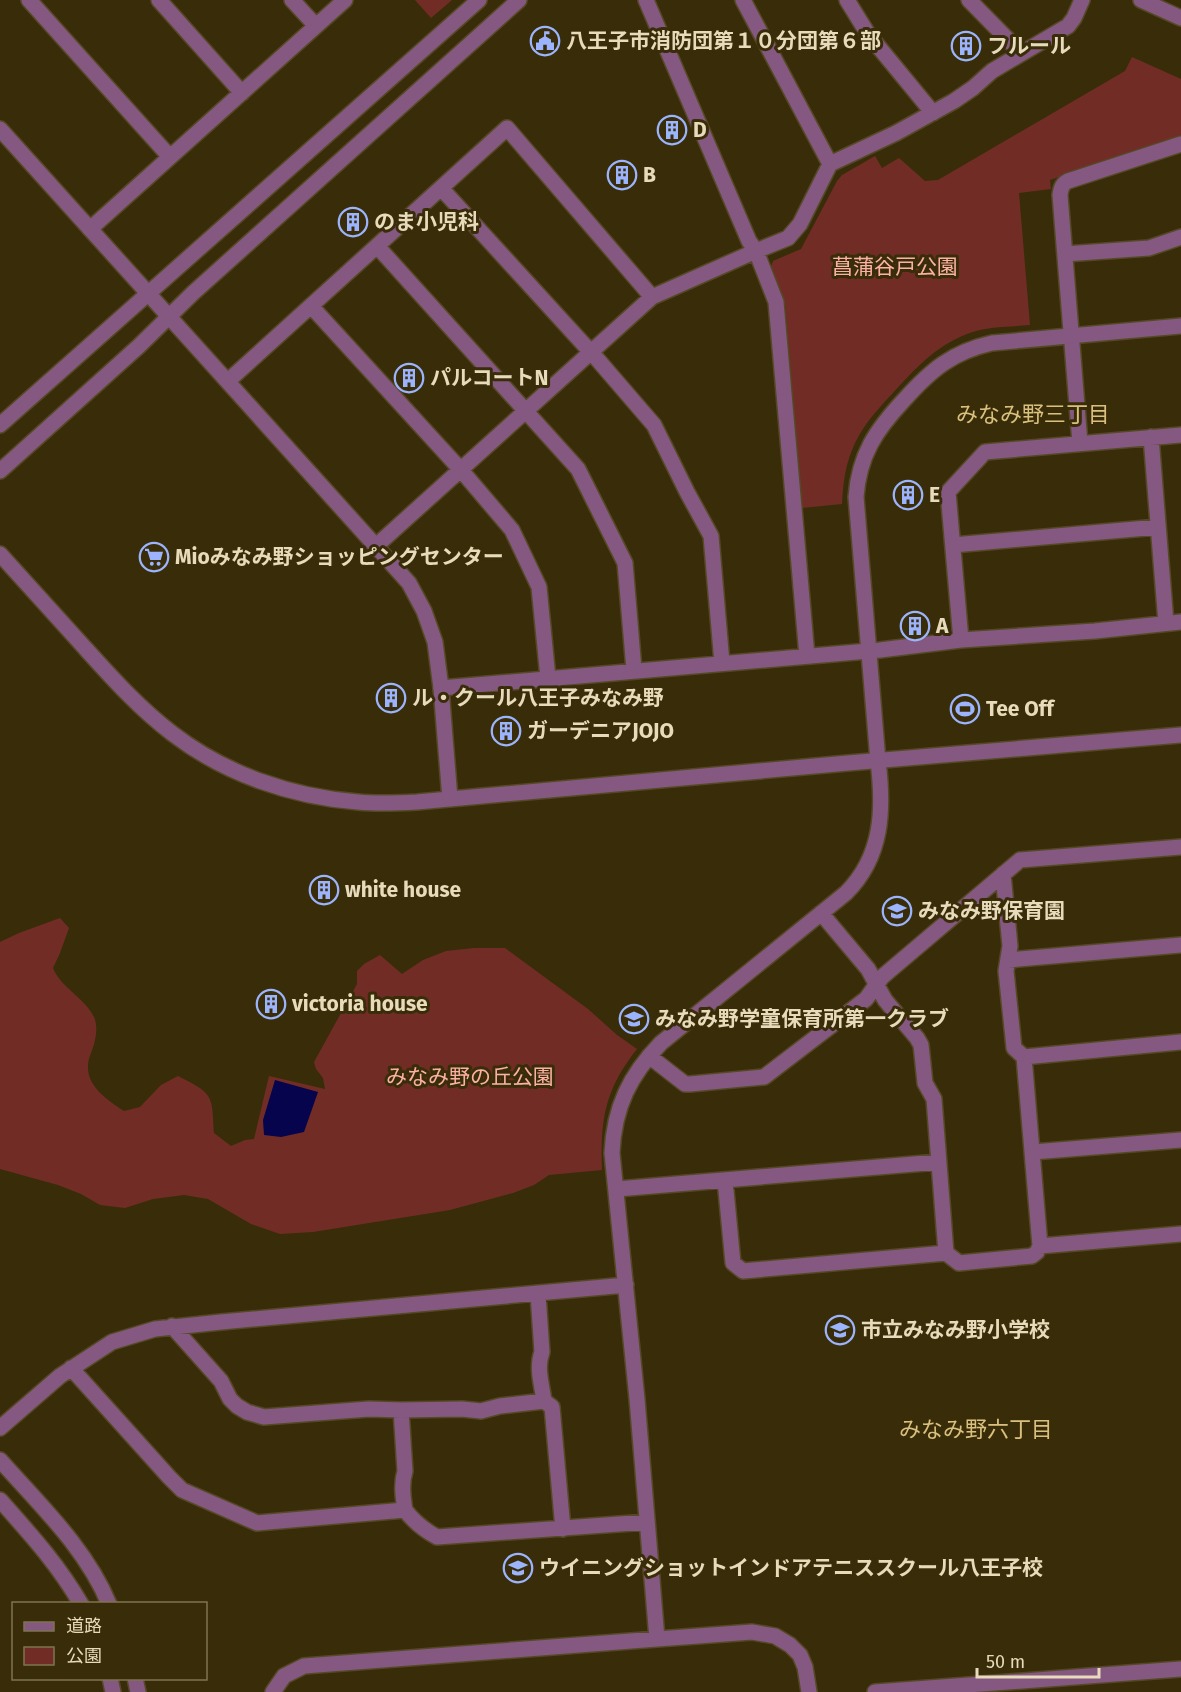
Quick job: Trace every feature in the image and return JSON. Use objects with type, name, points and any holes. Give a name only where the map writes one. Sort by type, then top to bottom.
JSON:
[{"type":"street","points":[[29,0],[170,158]]},
{"type":"street","points":[[159,0],[242,93]]},
{"type":"street","points":[[292,0],[316,26]]},
{"type":"street","points":[[90,229],[345,0]]},
{"type":"street","points":[[0,425],[479,0]]},
{"type":"street","points":[[0,471],[139,346],[193,292],[519,0]]},
{"type":"street","points":[[646,0],[776,302],[807,656]]},
{"type":"street","points":[[743,0],[830,164]]},
{"type":"street","points":[[846,0],[868,34],[933,113]]},
{"type":"street","points":[[969,0],[1021,53]]},
{"type":"street","points":[[376,546],[652,297],[780,242],[793,234],[830,164],[896,133],[954,101],[992,71],[1071,23],[1082,0]]},
{"type":"street","points":[[1141,0],[1181,18]]},
{"type":"street","points":[[228,381],[507,128],[652,297]]},
{"type":"street","points":[[0,129],[409,583],[424,611],[435,642],[450,799]]},
{"type":"street","points":[[1080,443],[1060,195],[1064,184],[1068,181],[1181,144]]},
{"type":"street","points":[[441,188],[654,425],[711,536],[722,663]]},
{"type":"street","points":[[1065,254],[1149,248],[1181,237]]},
{"type":"street","points":[[377,246],[579,469],[625,563],[634,670]]},
{"type":"street","points":[[311,306],[461,470],[512,530],[539,587],[548,678]]},
{"type":"street","points":[[657,1639],[612,1153],[615,1121],[627,1089],[641,1065],[661,1043],[852,887],[872,855],[882,811],[856,497],[861,463],[873,438],[894,410],[930,372],[958,354],[992,343],[1181,326]]},
{"type":"street","points":[[961,640],[948,492],[985,452],[1181,435]]},
{"type":"street","points":[[441,688],[869,651],[961,640],[1095,631],[1174,622],[1158,527],[1151,437]]},
{"type":"street","points":[[953,546],[1158,527]]},
{"type":"street","points":[[0,554],[129,697],[172,734],[209,758],[236,771],[276,786],[340,800],[386,803],[450,799],[1181,735]]},
{"type":"street","points":[[649,1056],[685,1084],[764,1077],[866,999],[882,977],[1020,861],[1181,847]]},
{"type":"street","points":[[725,1180],[733,1263],[743,1271],[946,1253],[959,1263],[1032,1256],[1037,1252],[1040,1246],[1024,1057],[1014,1048],[1006,971],[1010,946],[1003,874]]},
{"type":"street","points":[[821,913],[868,969],[885,1000],[921,1045],[925,1083],[934,1099],[946,1253]]},
{"type":"street","points":[[1008,960],[1181,945]]},
{"type":"street","points":[[1024,1057],[1181,1042]]},
{"type":"street","points":[[1033,1152],[1181,1140]]},
{"type":"street","points":[[617,1189],[938,1162]]},
{"type":"street","points":[[1040,1246],[1181,1234]]},
{"type":"street","points":[[0,1428],[45,1387],[71,1368],[118,1339],[146,1331],[172,1326],[626,1285]]},
{"type":"street","points":[[538,1294],[542,1352],[539,1372],[544,1401],[552,1407],[563,1529]]},
{"type":"street","points":[[172,1326],[221,1381],[237,1406],[264,1417],[369,1409],[480,1411],[500,1406],[544,1401]]},
{"type":"street","points":[[71,1368],[182,1490],[234,1514],[257,1523],[405,1510]]},
{"type":"street","points":[[401,1410],[405,1471],[402,1494],[405,1510],[414,1522],[437,1537],[647,1522]]},
{"type":"street","points":[[0,1460],[86,1560],[108,1602]]},
{"type":"street","points":[[0,1500],[44,1549],[80,1602]]},
{"type":"street","points":[[273,1692],[284,1676],[304,1666],[752,1632],[775,1636],[790,1645],[800,1655],[805,1667],[809,1692]]},
{"type":"street","points":[[875,1692],[991,1688],[1181,1669]]},
{"type":"green space","points":[[415,0],[452,0],[431,18]]},
{"type":"green space","name":"菖蒲谷戸公園","points":[[1132,57],[1181,79],[1181,137],[1050,180],[1051,189],[1019,193],[1030,325],[974,331],[955,339],[935,352],[917,367],[886,400],[860,434],[848,463],[842,504],[802,508],[785,304],[770,269],[773,261],[801,249],[837,181],[842,175],[875,156],[882,168],[899,158],[925,181],[938,180],[1125,71]]},
{"type":"green space","name":"みなみ野の丘公園","points":[[60,918],[69,928],[53,968],[61,981],[94,1017],[95,1038],[88,1066],[95,1087],[124,1111],[140,1107],[161,1085],[178,1076],[199,1087],[209,1097],[213,1111],[214,1133],[231,1146],[254,1139],[269,1076],[325,1089],[323,1078],[314,1062],[357,984],[357,971],[364,964],[380,955],[402,974],[423,960],[446,951],[505,948],[588,1009],[617,1035],[637,1049],[611,1092],[602,1136],[602,1170],[549,1175],[534,1185],[513,1193],[450,1210],[313,1232],[280,1234],[251,1224],[208,1199],[184,1195],[153,1199],[125,1208],[100,1205],[58,1185],[0,1169],[0,942]]},
{"type":"shaded area","points":[[275,1080],[318,1092],[304,1132],[281,1137],[264,1135],[263,1120]]},
{"type":"place","name":"八王子市消防団第１０分団第６部","points":[[545,41]]},
{"type":"place","name":"フルール","points":[[966,46]]},
{"type":"place","name":"D","points":[[672,130]]},
{"type":"place","name":"B","points":[[622,175]]},
{"type":"place","name":"のま小児科","points":[[353,222]]},
{"type":"place","name":"パルコートN","points":[[409,378]]},
{"type":"place","name":"E","points":[[908,495]]},
{"type":"place","name":"Mioみなみ野ショッピングセンター","points":[[154,557]]},
{"type":"place","name":"A","points":[[915,626]]},
{"type":"place","name":"ル・クール八王子みなみ野","points":[[391,698]]},
{"type":"place","name":"Tee Off","points":[[965,709]]},
{"type":"place","name":"ガーデニアJOJO","points":[[506,731]]},
{"type":"place","name":"white house","points":[[324,890]]},
{"type":"place","name":"みなみ野保育園","points":[[897,911]]},
{"type":"place","name":"victoria house","points":[[271,1004]]},
{"type":"place","name":"みなみ野学童保育所第一クラブ","points":[[634,1019]]},
{"type":"place","name":"市立みなみ野小学校","points":[[840,1330]]},
{"type":"place","name":"ウイニングショットインドアテニススクール八王子校","points":[[518,1568]]},
{"type":"district","name":"みなみ野三丁目","points":[[1033,414]]},
{"type":"district","name":"みなみ野六丁目","points":[[976,1429]]}]
